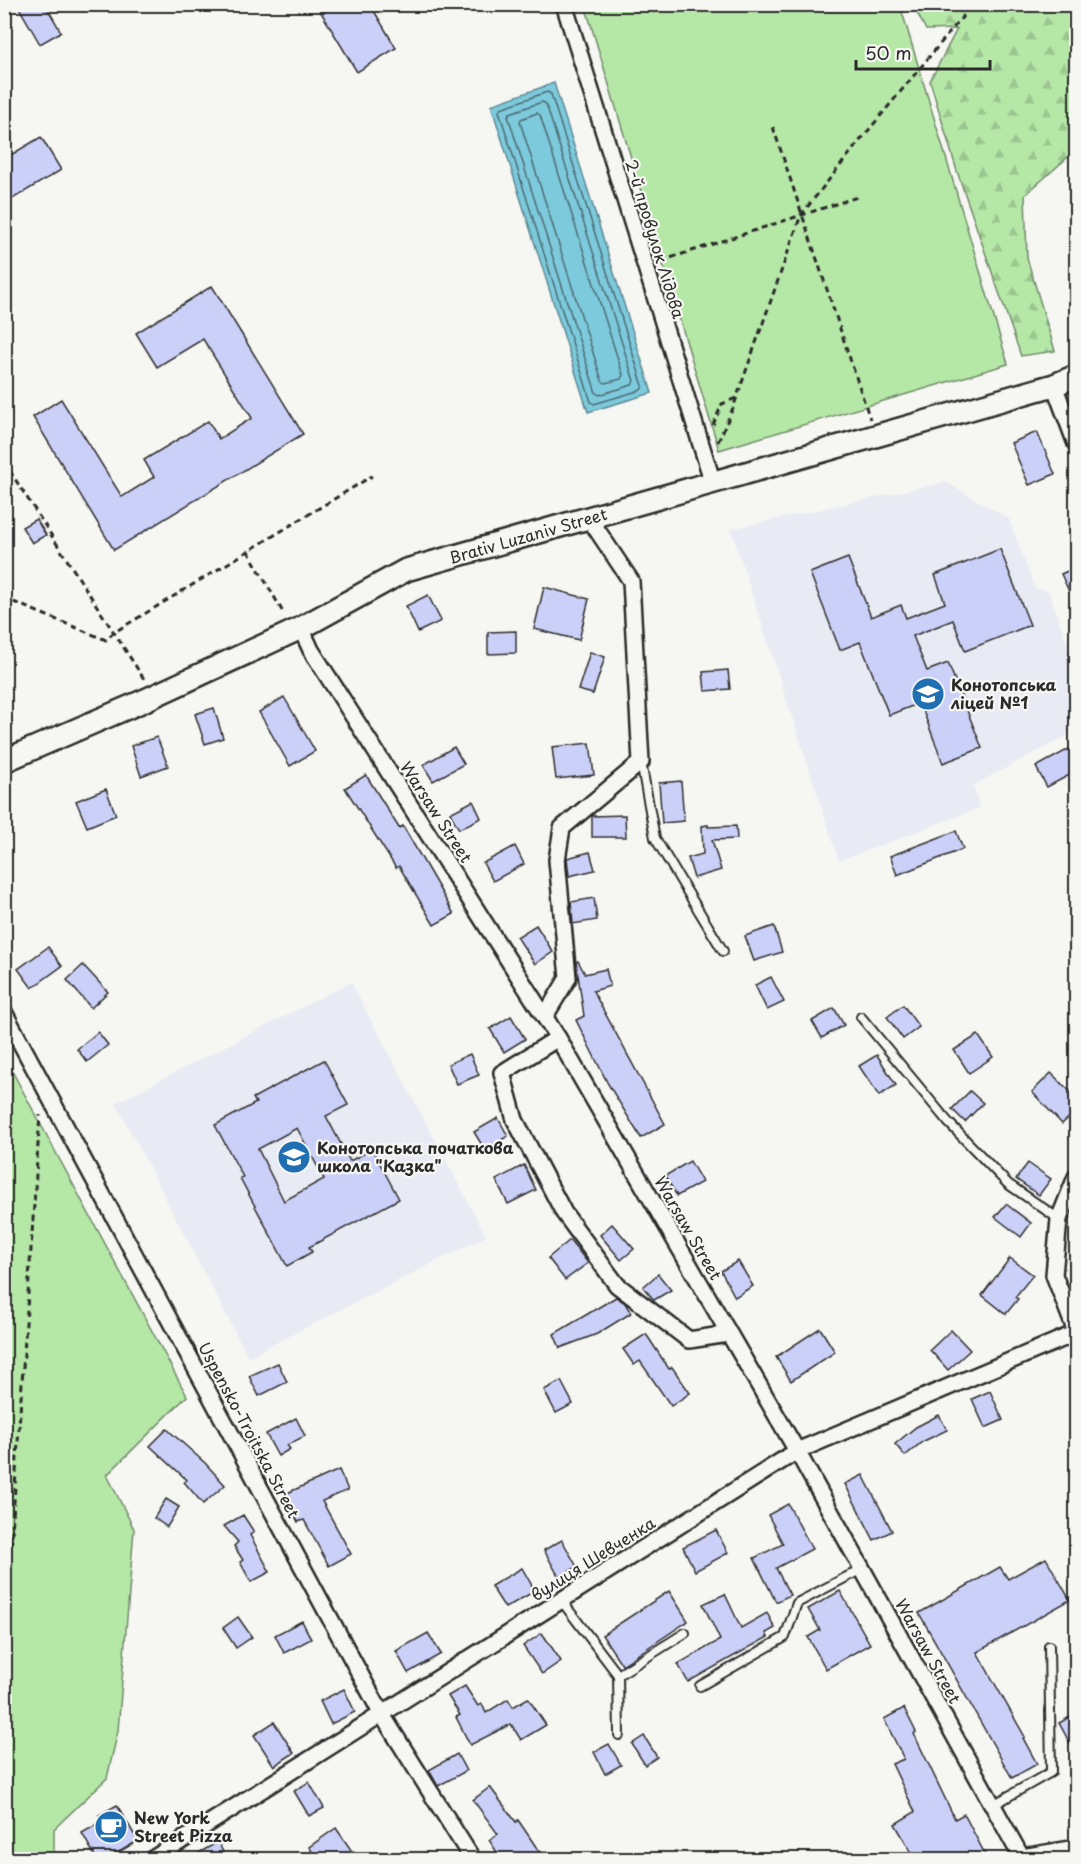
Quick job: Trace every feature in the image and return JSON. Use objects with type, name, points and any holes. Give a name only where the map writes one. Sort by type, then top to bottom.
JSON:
[{"type":"main road","name":"Brativ Luzaniv Street","points":[[4,761],[143,701],[301,628],[406,570],[1054,385],[1077,376]]},
{"type":"street","name":"2-й провулок Лідова","points":[[564,4],[713,483]]},
{"type":"street","points":[[1054,385],[1077,444]]},
{"type":"street","points":[[545,1016],[568,978],[557,860],[562,828],[641,762],[631,581],[589,518]]},
{"type":"street","name":"Warsaw Street","points":[[301,628],[311,650],[558,1038],[797,1451],[1021,1859]]},
{"type":"street","name":"Uspensko-Troitska Street","points":[[4,1012],[381,1713],[473,1860]]},
{"type":"street","points":[[558,1038],[502,1073],[515,1120],[564,1213],[617,1285],[689,1340],[728,1334]]},
{"type":"street","points":[[1077,1177],[1059,1218],[1054,1275],[1077,1333]]},
{"type":"street","name":"вулиця Шевченка","points":[[151,1860],[797,1451],[1077,1333]]},
{"type":"street","points":[[1021,1859],[1077,1848]]},
{"type":"lane","points":[[641,762],[655,838],[723,951]]},
{"type":"lane","points":[[861,1017],[948,1122],[1008,1184],[1059,1218]]},
{"type":"lane","points":[[700,1686],[785,1637],[797,1604],[862,1569]]},
{"type":"lane","points":[[561,1600],[618,1675],[619,1736]]},
{"type":"lane","points":[[618,1675],[685,1633]]},
{"type":"lane","points":[[993,1805],[1051,1772],[1049,1646]]},
{"type":"path","points":[[719,440],[801,215],[973,4]]},
{"type":"path","points":[[773,127],[870,418]]},
{"type":"path","points":[[665,259],[857,197]]},
{"type":"path","points":[[709,434],[722,404],[736,398]]},
{"type":"path","points":[[712,440],[716,446]]},
{"type":"path","points":[[4,462],[146,683]]},
{"type":"path","points":[[4,598],[106,640],[113,633],[372,476]]},
{"type":"path","points":[[4,546],[7,572],[4,580]]},
{"type":"path","points":[[248,551],[284,614]]},
{"type":"path","points":[[4,1651],[40,1112]]},
{"type":"shaded area","name":"Конотопська ліцей №1","points":[[946,482],[1009,519],[1035,589],[1049,591],[1071,655],[1070,734],[974,785],[979,808],[839,861],[731,529]]},
{"type":"shaded area","name":"Конотопська початкова школа \"Казка\"","points":[[351,982],[486,1236],[248,1357],[116,1103]]},
{"type":"green space","points":[[585,5],[900,5],[1008,364],[719,450]]},
{"type":"green space","points":[[913,5],[1076,5],[1076,150],[1025,195],[1027,258],[1055,351],[1021,356],[957,171],[930,81],[957,29],[926,30]]},
{"type":"green space","points":[[5,1058],[187,1396],[107,1475],[134,1529],[118,1731],[107,1778],[54,1829],[56,1859],[5,1859]]},
{"type":"water","points":[[554,83],[652,393],[588,412],[491,105]]},
{"type":"building","points":[[17,4],[45,4],[61,32],[40,44]]},
{"type":"building","points":[[316,4],[370,4],[396,48],[357,72]]},
{"type":"building","points":[[41,137],[61,170],[4,204],[4,159]]},
{"type":"building","points":[[212,286],[303,434],[114,550],[33,417],[61,399],[122,497],[154,477],[144,460],[208,421],[219,439],[252,418],[203,339],[157,367],[136,333]]},
{"type":"building","points":[[1037,432],[1055,474],[1029,485],[1011,443]]},
{"type":"building","points":[[36,519],[46,535],[32,543],[22,527]]},
{"type":"building","points":[[1000,549],[1030,625],[965,651],[953,620],[913,636],[927,671],[948,663],[982,748],[943,763],[920,703],[889,715],[860,642],[840,650],[810,573],[848,558],[871,617],[901,605],[906,618],[945,603],[935,575]]},
{"type":"building","points":[[1077,567],[1077,609],[1061,574]]},
{"type":"building","points":[[544,587],[589,599],[579,640],[534,629]]},
{"type":"building","points":[[428,595],[441,621],[418,632],[406,606]]},
{"type":"building","points":[[516,631],[516,653],[488,654],[488,632]]},
{"type":"building","points":[[590,652],[605,657],[593,694],[578,690]]},
{"type":"building","points":[[728,670],[730,689],[705,691],[703,672]]},
{"type":"building","points":[[284,697],[315,751],[290,766],[259,712]]},
{"type":"building","points":[[214,708],[223,738],[205,744],[195,714]]},
{"type":"building","points":[[157,737],[168,766],[141,776],[131,746]]},
{"type":"building","points":[[590,743],[594,775],[556,779],[552,747]]},
{"type":"building","points":[[454,747],[464,764],[433,781],[423,765]]},
{"type":"building","points":[[1069,749],[1077,763],[1077,771],[1047,787],[1036,767]]},
{"type":"building","points":[[366,775],[399,828],[403,826],[454,914],[434,925],[399,866],[396,868],[345,788]]},
{"type":"building","points":[[681,781],[684,821],[662,823],[659,783]]},
{"type":"building","points":[[106,789],[116,815],[87,827],[76,801]]},
{"type":"building","points":[[473,801],[481,818],[459,829],[450,813]]},
{"type":"building","points":[[625,815],[626,837],[592,837],[592,816]]},
{"type":"building","points":[[708,825],[708,827],[736,826],[737,839],[712,840],[721,870],[694,878],[688,858],[703,854],[702,826]]},
{"type":"building","points":[[956,831],[963,849],[897,875],[890,856]]},
{"type":"building","points":[[515,846],[524,864],[493,881],[483,863]]},
{"type":"building","points":[[590,852],[595,870],[569,876],[567,858]]},
{"type":"building","points":[[594,898],[597,920],[573,924],[571,902]]},
{"type":"building","points":[[536,925],[553,952],[535,964],[517,937]]},
{"type":"building","points":[[774,926],[782,952],[754,961],[745,936]]},
{"type":"building","points":[[48,947],[62,966],[32,988],[18,969]]},
{"type":"building","points":[[578,961],[585,974],[606,969],[610,986],[593,991],[665,1124],[641,1138],[608,1084],[576,1020],[584,1016],[576,962]]},
{"type":"building","points":[[83,965],[108,992],[91,1008],[67,980]]},
{"type":"building","points":[[771,977],[784,1002],[767,1010],[755,985]]},
{"type":"building","points":[[903,1005],[919,1027],[903,1039],[887,1017]]},
{"type":"building","points":[[834,1008],[844,1025],[822,1038],[812,1021]]},
{"type":"building","points":[[511,1016],[525,1039],[504,1052],[490,1029]]},
{"type":"building","points":[[98,1032],[108,1045],[87,1062],[77,1049]]},
{"type":"building","points":[[978,1035],[993,1057],[969,1073],[954,1050]]},
{"type":"building","points":[[470,1054],[479,1075],[457,1084],[448,1064]]},
{"type":"building","points":[[877,1055],[896,1085],[879,1096],[859,1066]]},
{"type":"building","points":[[324,1060],[348,1105],[326,1116],[350,1161],[372,1149],[399,1199],[309,1247],[312,1252],[287,1266],[240,1178],[243,1177],[215,1125],[256,1103],[253,1098]],"holes":[[[297,1128],[324,1179],[284,1201],[258,1149]]]},
{"type":"building","points":[[1051,1073],[1077,1098],[1077,1110],[1062,1124],[1032,1092]]},
{"type":"building","points":[[970,1091],[983,1103],[965,1122],[952,1109]]},
{"type":"building","points":[[498,1118],[508,1136],[485,1150],[474,1132]]},
{"type":"building","points":[[690,1161],[702,1182],[677,1196],[665,1176]]},
{"type":"building","points":[[1028,1163],[1051,1179],[1039,1195],[1016,1179]]},
{"type":"building","points":[[524,1165],[536,1190],[508,1204],[496,1180]]},
{"type":"building","points":[[1006,1204],[1031,1223],[1021,1237],[995,1217]]},
{"type":"building","points":[[612,1224],[634,1249],[621,1260],[600,1235]]},
{"type":"building","points":[[570,1240],[588,1263],[565,1280],[548,1258]]},
{"type":"building","points":[[1010,1258],[1033,1275],[1015,1297],[1018,1299],[1006,1314],[982,1295]]},
{"type":"building","points":[[738,1261],[753,1286],[735,1297],[721,1271]]},
{"type":"building","points":[[658,1274],[671,1290],[654,1300],[643,1287]]},
{"type":"building","points":[[616,1297],[625,1303],[631,1313],[597,1334],[560,1348],[554,1334]]},
{"type":"building","points":[[820,1328],[835,1352],[791,1381],[776,1357]]},
{"type":"building","points":[[951,1330],[970,1350],[948,1370],[930,1350]]},
{"type":"building","points":[[646,1334],[669,1369],[672,1367],[690,1393],[671,1406],[640,1361],[634,1365],[623,1349]]},
{"type":"building","points":[[278,1363],[287,1382],[259,1396],[249,1376]]},
{"type":"building","points":[[561,1381],[573,1404],[556,1413],[544,1390]]},
{"type":"building","points":[[990,1391],[1003,1420],[985,1428],[972,1399]]},
{"type":"building","points":[[939,1415],[947,1430],[922,1442],[905,1456],[895,1444],[916,1427]]},
{"type":"building","points":[[296,1418],[305,1436],[287,1445],[290,1449],[278,1456],[266,1434]]},
{"type":"building","points":[[167,1429],[205,1463],[225,1485],[203,1504],[184,1482],[187,1480],[150,1446]]},
{"type":"building","points":[[339,1470],[348,1490],[322,1501],[351,1554],[329,1566],[304,1520],[298,1522],[285,1494]]},
{"type":"building","points":[[863,1475],[892,1531],[874,1540],[845,1484]]},
{"type":"building","points":[[166,1499],[179,1507],[167,1527],[154,1518]]},
{"type":"building","points":[[788,1504],[812,1549],[776,1568],[790,1595],[776,1602],[754,1558],[783,1544],[768,1515]]},
{"type":"building","points":[[243,1515],[254,1532],[250,1535],[270,1572],[251,1582],[240,1562],[243,1560],[234,1546],[238,1542],[224,1526]]},
{"type":"building","points":[[716,1530],[728,1553],[695,1571],[683,1547]]},
{"type":"building","points":[[562,1540],[577,1567],[559,1577],[544,1550]]},
{"type":"building","points":[[1046,1558],[1070,1600],[977,1652],[1025,1737],[1023,1738],[1037,1764],[1012,1778],[919,1613],[1000,1567],[1008,1579]]},
{"type":"building","points":[[522,1568],[535,1591],[505,1608],[491,1586]]},
{"type":"building","points":[[669,1591],[688,1621],[622,1665],[602,1635]]},
{"type":"building","points":[[840,1591],[870,1644],[826,1669],[808,1637],[820,1630],[808,1609]]},
{"type":"building","points":[[725,1594],[741,1628],[767,1613],[775,1628],[766,1633],[768,1637],[688,1682],[678,1664],[720,1640],[703,1604]]},
{"type":"building","points":[[238,1617],[252,1637],[236,1648],[223,1628]]},
{"type":"building","points":[[302,1621],[311,1639],[284,1653],[275,1635]]},
{"type":"building","points":[[428,1633],[441,1654],[408,1673],[396,1651]]},
{"type":"building","points":[[542,1633],[561,1661],[542,1674],[523,1646]]},
{"type":"building","points":[[465,1686],[478,1706],[482,1704],[486,1713],[508,1699],[513,1707],[528,1698],[546,1725],[521,1740],[511,1724],[470,1745],[456,1717],[460,1715],[448,1696]]},
{"type":"building","points":[[344,1689],[355,1712],[331,1724],[320,1701]]},
{"type":"building","points":[[904,1708],[955,1819],[964,1814],[988,1860],[916,1860],[895,1824],[915,1812],[892,1764],[904,1759],[884,1719]]},
{"type":"building","points":[[1077,1713],[1077,1756],[1059,1723]]},
{"type":"building","points":[[274,1722],[294,1753],[274,1766],[254,1735]]},
{"type":"building","points":[[644,1736],[657,1757],[645,1765],[632,1744]]},
{"type":"building","points":[[609,1744],[621,1765],[605,1774],[594,1752]]},
{"type":"building","points":[[457,1754],[466,1771],[438,1786],[429,1770]]},
{"type":"building","points":[[309,1782],[324,1808],[309,1816],[294,1791]]},
{"type":"building","points":[[490,1787],[516,1822],[518,1820],[545,1860],[502,1860],[489,1840],[498,1834],[473,1800]]},
{"type":"building","name":"New York Street Pizza","points":[[117,1805],[138,1841],[105,1860],[97,1860],[82,1833],[103,1821],[99,1815]]},
{"type":"building","points":[[336,1828],[358,1860],[318,1860],[309,1847]]},
{"type":"building","points":[[218,1842],[227,1860],[186,1860]]},
{"type":"place","name":"Конотопська ліцей №1","points":[[928,694]]},
{"type":"place","name":"Конотопська початкова школа \"Казка\"","points":[[294,1157]]},
{"type":"place","name":"New York Street Pizza","points":[[111,1827]]}]
